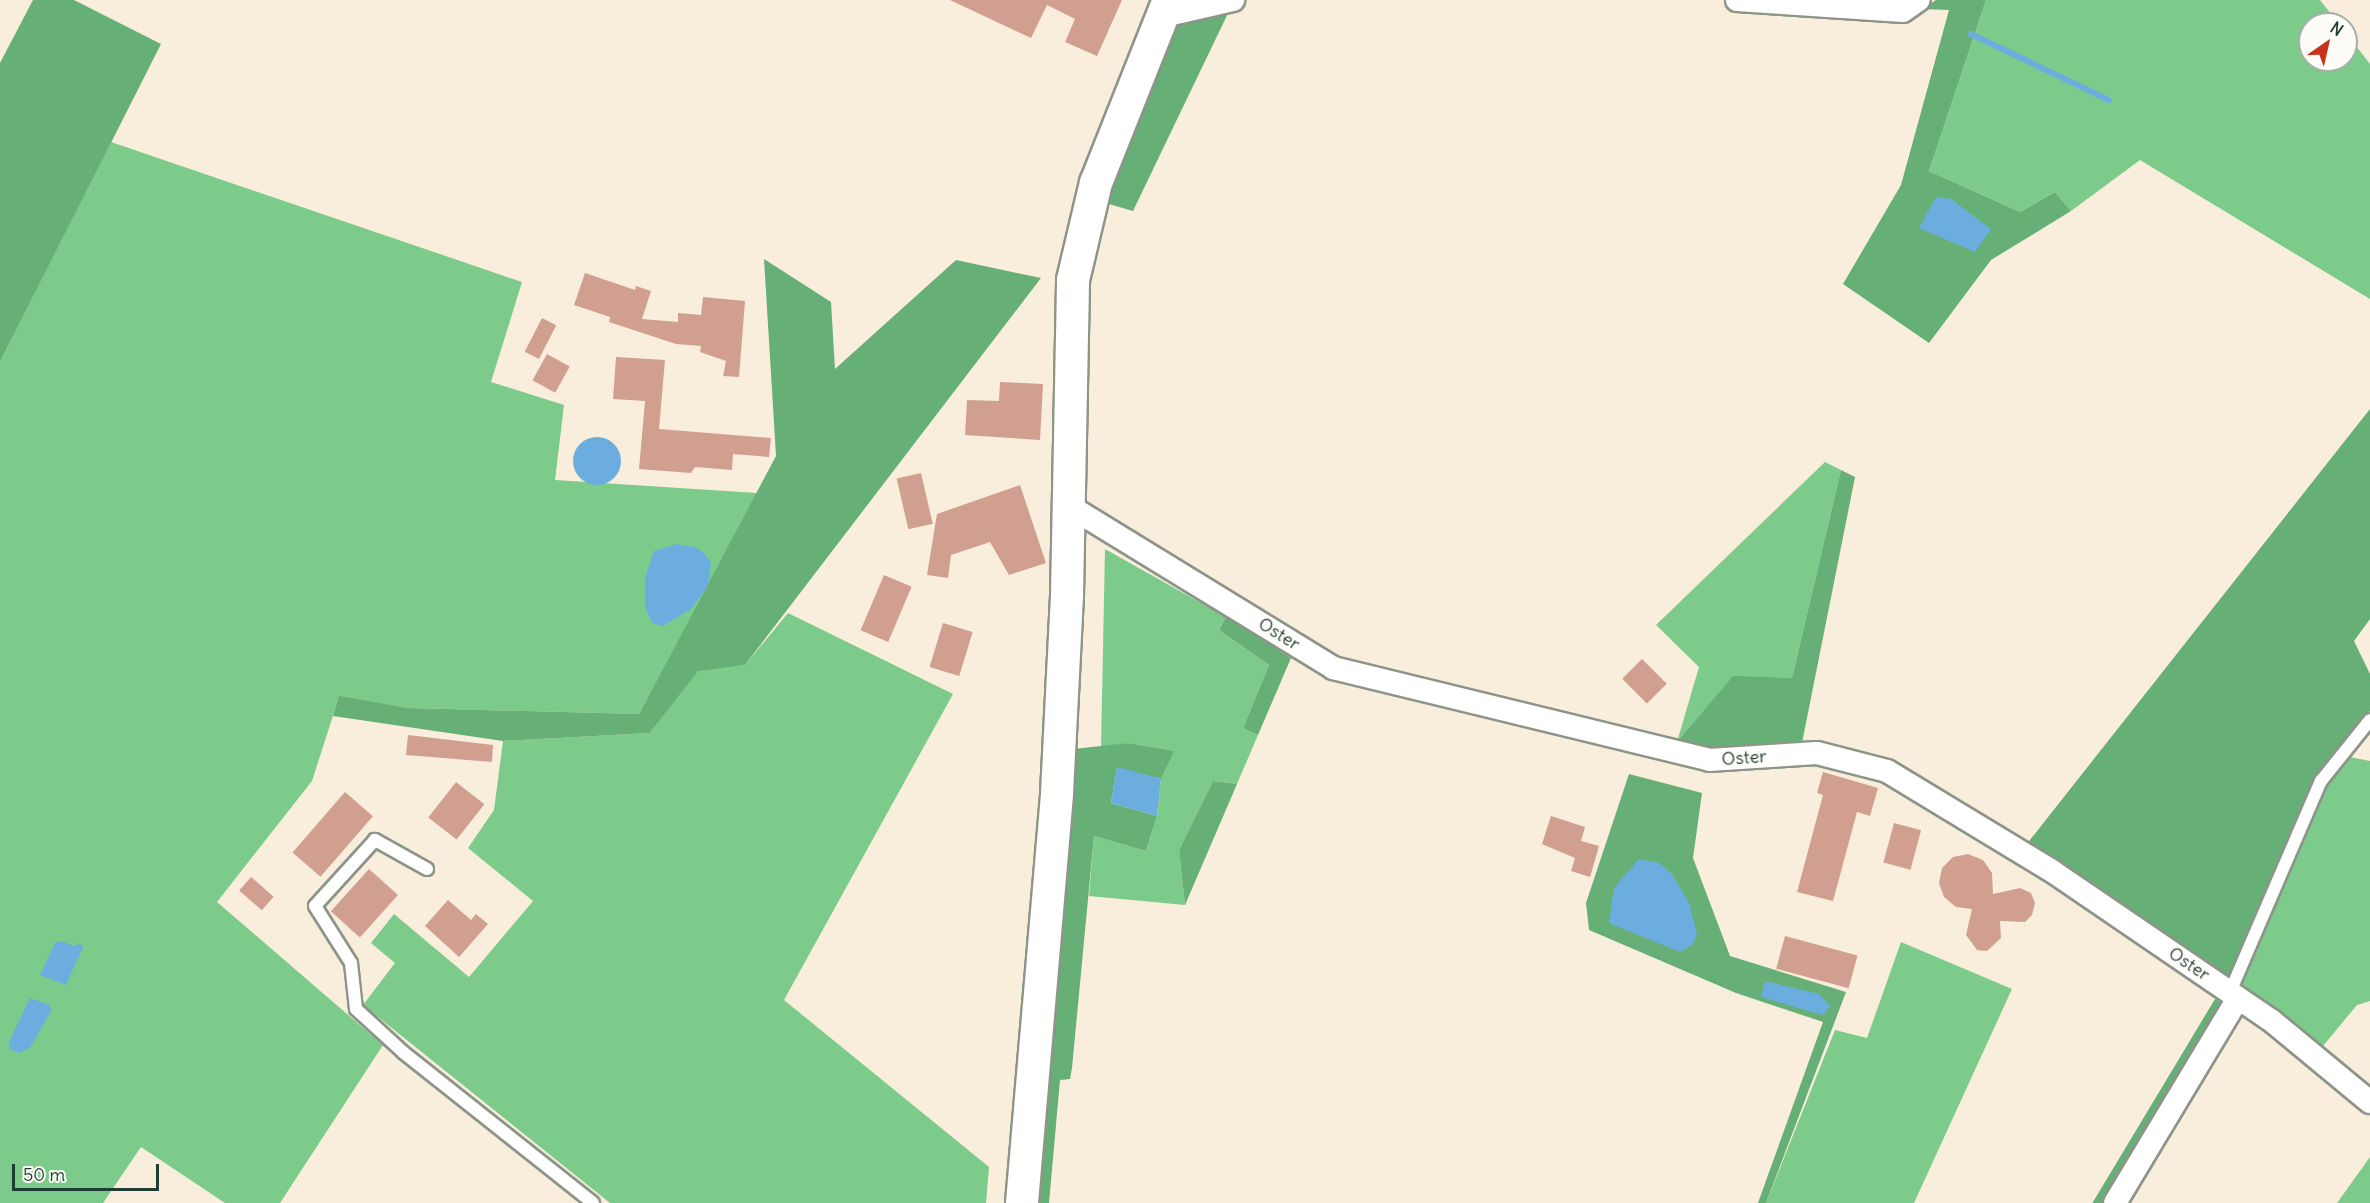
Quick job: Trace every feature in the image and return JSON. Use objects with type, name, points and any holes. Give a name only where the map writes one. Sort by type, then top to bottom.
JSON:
[{"type":"main road","points":[[1022,1203],[1057,792],[1069,506],[1073,280],[1096,183],[1166,8]]},
{"type":"street","points":[[1166,8],[1233,0]]},
{"type":"street","points":[[1737,0],[1903,11],[1919,0]]},
{"type":"street","name":"Oster","points":[[1069,506],[1333,668],[1709,760],[1817,753],[1887,771],[2052,871],[2272,1021],[2370,1102]]},
{"type":"street","points":[[2115,1203],[2234,995]]},
{"type":"lane","points":[[2234,995],[2321,781],[2370,720]]},
{"type":"lane","points":[[428,869],[375,840],[315,906],[351,963],[356,1009],[404,1053],[593,1203]]},
{"type":"green space","points":[[33,0],[74,0],[161,44],[0,362],[0,63]]},
{"type":"green space","points":[[1936,0],[1986,0],[1929,171],[2020,212],[2055,192],[2071,211],[1991,260],[1929,343],[1843,284],[1901,185],[1949,10],[1923,9]]},
{"type":"green space","points":[[1986,0],[2320,0],[2330,12],[2298,12],[2298,72],[2358,72],[2358,48],[2370,64],[2370,299],[2140,160],[2071,211],[2055,192],[2020,212],[1929,171]]},
{"type":"green space","points":[[1232,5],[1133,211],[1102,202],[1172,21]]},
{"type":"green space","points":[[111,142],[522,282],[491,382],[564,405],[555,480],[757,493],[639,714],[408,708],[339,697],[312,781],[217,902],[383,1045],[280,1203],[225,1203],[141,1147],[103,1203],[0,1203],[0,362]]},
{"type":"green space","points":[[764,259],[831,302],[835,369],[956,260],[1041,278],[745,665],[698,671],[650,733],[503,741],[333,716],[339,696],[408,708],[639,714],[776,456]]},
{"type":"green space","points":[[2370,409],[2370,619],[2354,641],[2370,674],[2370,711],[2338,747],[2317,781],[2228,983],[2026,845]]},
{"type":"green space","points":[[1825,462],[1841,470],[1792,678],[1733,677],[1677,742],[1699,667],[1656,625]]},
{"type":"green space","points":[[1841,470],[1855,477],[1801,748],[1712,751],[1677,742],[1733,676],[1792,678]]},
{"type":"green space","points":[[1105,549],[1226,617],[1219,630],[1269,665],[1243,728],[1258,735],[1237,784],[1213,781],[1179,850],[1185,905],[1089,896],[1094,836],[1146,851],[1157,816],[1161,779],[1173,751],[1128,743],[1101,747]]},
{"type":"green space","points":[[788,613],[953,694],[784,1000],[989,1167],[986,1203],[610,1203],[363,1005],[395,963],[371,943],[394,914],[469,977],[533,901],[468,848],[494,810],[503,741],[650,733],[698,670],[745,665]]},
{"type":"green space","points":[[1226,617],[1291,658],[1258,735],[1243,728],[1269,665],[1219,630]]},
{"type":"green space","points":[[1128,743],[1174,751],[1161,779],[1117,768],[1111,803],[1157,816],[1146,851],[1094,836],[1072,1068],[1070,1079],[1060,1080],[1049,1203],[1035,1203],[1074,749]]},
{"type":"green space","points":[[2345,756],[2370,761],[2370,1001],[2357,1005],[2318,1052],[2240,987],[2326,785]]},
{"type":"green space","points":[[1629,774],[1702,793],[1693,858],[1730,956],[1846,992],[1766,1203],[1758,1203],[1823,1022],[1736,993],[1589,930],[1586,903]]},
{"type":"green space","points":[[1213,781],[1237,784],[1185,905],[1179,850]]},
{"type":"green space","points":[[1901,942],[2012,989],[1914,1203],[1766,1203],[1835,1030],[1867,1038]]},
{"type":"green space","points":[[2215,999],[2225,1005],[2106,1203],[2092,1203]]},
{"type":"green space","points":[[2370,1157],[2370,1203],[2337,1203]]},
{"type":"water","points":[[1936,197],[1951,199],[1991,229],[1975,252],[1919,228]]},
{"type":"water","points":[[597,437],[614,444],[621,461],[614,478],[597,485],[580,478],[573,461],[580,444]]},
{"type":"water","points":[[677,544],[695,547],[704,553],[711,563],[708,586],[691,609],[663,626],[652,623],[645,607],[645,578],[654,551]]},
{"type":"water","points":[[1117,767],[1161,779],[1157,816],[1111,803]]},
{"type":"water","points":[[1639,859],[1659,863],[1672,874],[1689,903],[1697,934],[1693,944],[1680,952],[1609,923],[1614,888]]},
{"type":"water","points":[[60,941],[75,946],[80,943],[83,947],[66,985],[40,975],[55,943]]},
{"type":"water","points":[[1765,981],[1819,994],[1830,1006],[1823,1015],[1761,997]]},
{"type":"water","points":[[30,998],[50,1005],[51,1011],[30,1048],[19,1053],[9,1048],[9,1042]]},
{"type":"building","points":[[950,0],[1122,0],[1097,56],[1065,42],[1075,19],[1047,5],[1031,38]]},
{"type":"building","points":[[585,273],[635,290],[636,286],[651,291],[642,319],[678,322],[678,313],[701,315],[703,297],[745,301],[739,377],[723,376],[726,361],[700,352],[701,346],[676,344],[609,322],[610,317],[574,305]]},
{"type":"building","points":[[542,318],[556,325],[539,359],[525,352]]},
{"type":"building","points":[[547,354],[570,367],[555,393],[532,380]]},
{"type":"building","points":[[616,357],[665,360],[659,429],[771,438],[769,457],[733,454],[732,470],[695,467],[691,473],[639,469],[645,401],[613,399]]},
{"type":"building","points":[[1000,382],[1043,384],[1040,440],[965,435],[967,400],[999,401]]},
{"type":"building","points":[[921,473],[933,524],[908,529],[897,479]]},
{"type":"building","points":[[1020,485],[1046,563],[1009,575],[990,542],[951,555],[948,578],[927,575],[937,514]]},
{"type":"building","points":[[884,575],[912,587],[888,642],[861,630]]},
{"type":"building","points":[[943,623],[973,632],[959,676],[930,667]]},
{"type":"building","points":[[1642,659],[1667,684],[1647,704],[1622,679]]},
{"type":"building","points":[[408,735],[493,745],[492,762],[406,755]]},
{"type":"building","points":[[1823,772],[1878,788],[1870,816],[1857,812],[1833,901],[1797,892],[1823,795],[1817,793]]},
{"type":"building","points":[[456,782],[484,804],[457,840],[428,817]]},
{"type":"building","points":[[345,792],[373,816],[320,877],[293,852]]},
{"type":"building","points":[[1551,816],[1585,827],[1581,841],[1599,846],[1590,877],[1571,871],[1575,858],[1542,844]]},
{"type":"building","points":[[1894,823],[1921,830],[1910,870],[1883,863]]},
{"type":"building","points":[[1968,854],[1983,860],[1992,873],[1993,894],[2020,888],[2031,893],[2035,903],[2032,915],[2025,922],[2000,921],[2001,938],[1987,951],[1977,950],[1966,935],[1972,909],[1956,907],[1944,897],[1939,883],[1942,868],[1953,857]]},
{"type":"building","points":[[369,869],[398,895],[360,937],[331,911]]},
{"type":"building","points":[[251,877],[274,897],[262,910],[239,891]]},
{"type":"building","points":[[448,900],[471,920],[476,914],[488,924],[459,957],[425,926]]},
{"type":"building","points":[[1785,936],[1857,955],[1849,988],[1776,969]]},
{"type":"waterway","points":[[1971,34],[2109,100]]}]
